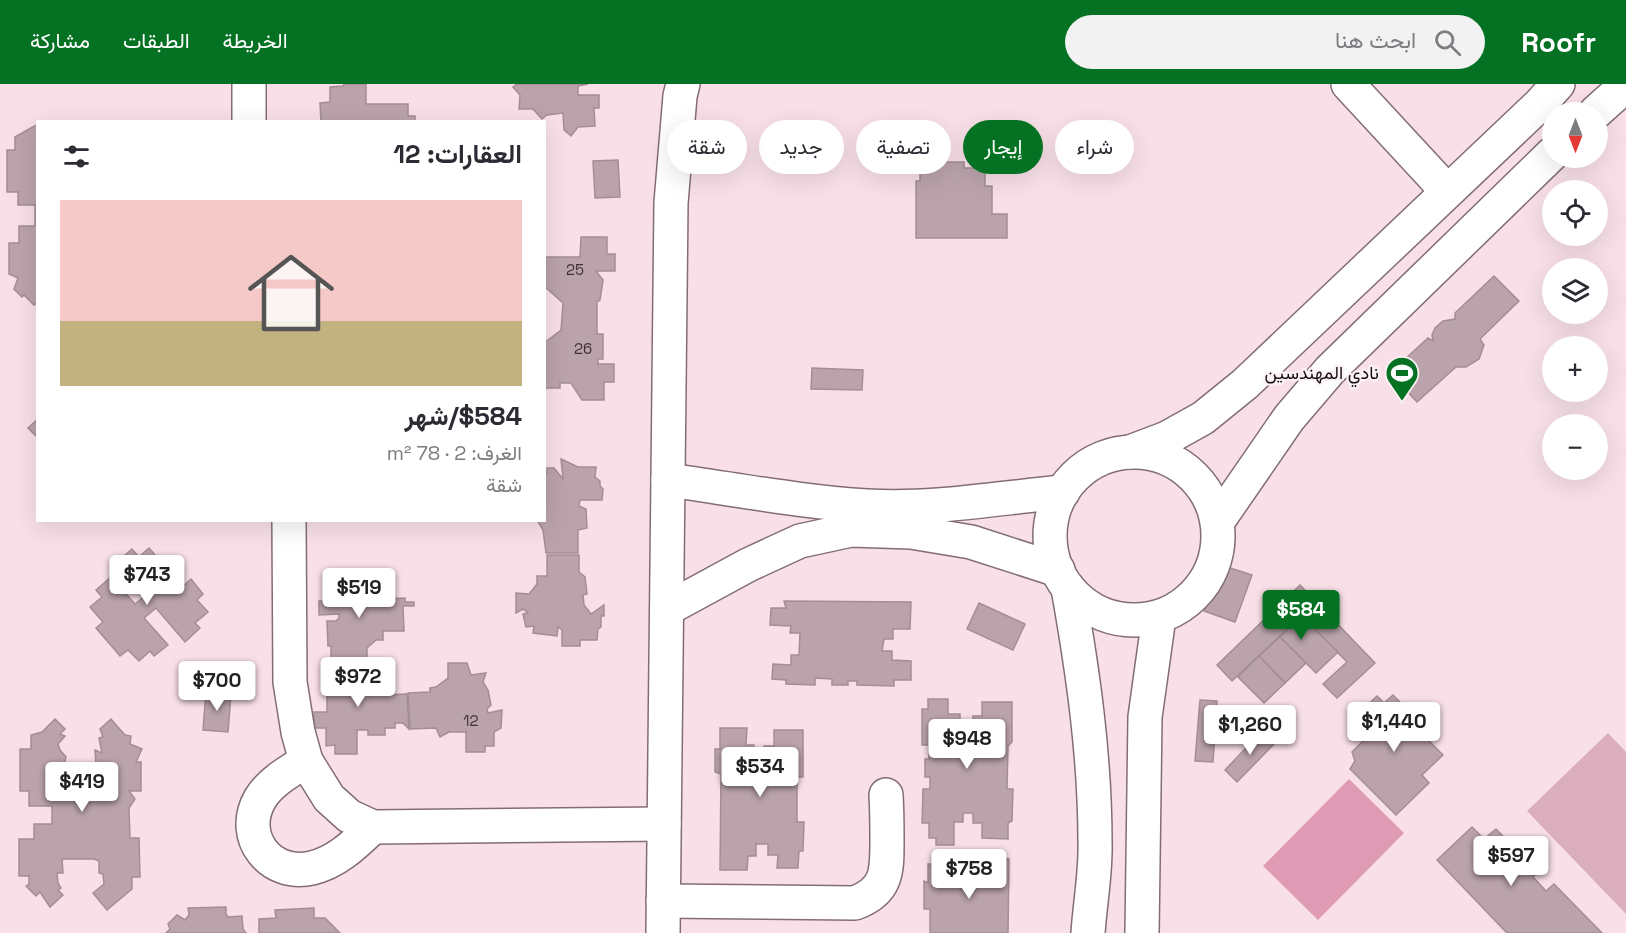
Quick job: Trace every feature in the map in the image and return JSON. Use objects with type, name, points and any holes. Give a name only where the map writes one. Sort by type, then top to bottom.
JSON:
[{"type":"street","points":[[249,84],[249,120]]},
{"type":"street","points":[[683,84],[671,203],[663,917],[855,903],[865,900],[879,888],[887,867],[886,795]]},
{"type":"street","points":[[1348,84],[1448,191]]},
{"type":"street","points":[[1088,933],[1095,845],[1094,772],[1083,668],[1063,579],[1052,551],[1050,531],[1054,511],[1063,492],[1075,477],[1091,464],[1167,438],[1203,418],[1245,384],[1539,105],[1558,84]]},
{"type":"street","points":[[1607,102],[1626,85]]},
{"type":"street","points":[[1218,521],[1289,418],[1330,370],[1542,164]]},
{"type":"street","points":[[667,609],[748,564],[800,541],[851,530],[911,532],[971,542],[1063,579],[1082,602],[1100,613],[1119,619],[1139,620],[1159,616],[1178,608],[1194,596],[1206,580],[1215,561],[1219,542],[1218,521],[1212,502],[1187,470],[1170,460],[1150,453],[1130,452]]},
{"type":"street","points":[[668,480],[868,506],[936,506],[1063,492]]},
{"type":"street","points":[[289,522],[290,682],[298,732],[306,761],[329,798],[349,816],[373,827],[664,824]]},
{"type":"street","points":[[1143,933],[1145,717],[1159,616]]},
{"type":"street","points":[[306,761],[271,786],[260,799],[255,814],[254,836],[262,855],[285,867],[310,868],[327,862],[352,847],[373,827]]},
{"type":"shaded area","points":[[1608,733],[1626,752],[1626,914],[1527,811]]},
{"type":"shaded area","points":[[1349,779],[1404,833],[1318,920],[1263,866]]},
{"type":"building","points":[[344,84],[366,84],[366,104],[408,104],[408,116],[415,116],[415,120],[321,120],[320,103],[330,102],[330,87]]},
{"type":"building","points":[[517,84],[588,84],[578,86],[578,95],[599,95],[599,108],[594,108],[595,126],[578,127],[571,136],[564,130],[563,113],[547,115],[542,119],[533,109],[519,109],[520,95],[513,87]]},
{"type":"building","points":[[36,125],[36,304],[34,305],[14,289],[18,278],[9,274],[9,243],[19,243],[19,226],[35,226],[35,205],[18,205],[18,192],[7,192],[7,150],[15,150],[15,137]]},
{"type":"building","points":[[618,160],[620,197],[595,198],[593,161]]},
{"type":"building","points":[[951,162],[963,162],[963,174],[985,174],[985,186],[992,186],[992,214],[1007,214],[1007,238],[916,238],[916,181],[920,181],[920,174],[951,174]]},
{"type":"building","points":[[581,237],[607,237],[607,254],[615,254],[615,271],[596,271],[603,280],[600,300],[597,302],[597,334],[603,334],[603,359],[598,359],[598,364],[614,364],[614,382],[604,382],[604,400],[582,400],[571,383],[560,383],[560,388],[546,388],[546,341],[561,330],[563,303],[546,288],[546,257],[580,257]]},
{"type":"building","points":[[1494,276],[1519,301],[1480,339],[1484,345],[1479,359],[1466,367],[1456,367],[1417,402],[1390,373],[1428,338],[1433,341],[1432,335],[1435,328],[1443,321],[1455,319],[1455,313]]},
{"type":"building","points":[[812,368],[863,370],[862,390],[811,389]]},
{"type":"building","points":[[36,421],[36,436],[28,428]]},
{"type":"building","points":[[561,459],[578,467],[596,467],[595,477],[600,481],[603,489],[602,500],[580,500],[579,506],[586,509],[587,528],[578,530],[578,553],[546,553],[543,530],[538,522],[546,522],[547,468],[554,468],[563,479]]},
{"type":"building","points":[[149,548],[162,563],[169,558],[177,568],[169,575],[181,588],[191,579],[203,594],[197,600],[208,612],[195,623],[200,628],[185,642],[156,608],[144,618],[168,645],[154,656],[150,651],[139,661],[128,650],[120,656],[96,628],[103,622],[90,607],[102,597],[96,590],[111,577],[135,604],[146,595],[117,562],[132,549],[139,557]]},
{"type":"building","points":[[547,555],[579,555],[579,572],[585,577],[587,594],[583,595],[584,605],[591,614],[604,605],[604,616],[601,616],[601,627],[598,629],[597,640],[580,640],[580,646],[562,646],[562,630],[558,627],[557,636],[533,633],[534,626],[526,627],[523,614],[528,613],[523,609],[516,613],[516,593],[529,594],[537,584],[537,576],[547,576]]},
{"type":"building","points":[[1221,565],[1252,575],[1235,622],[1204,611]]},
{"type":"building","points":[[348,574],[356,574],[356,596],[365,595],[365,589],[385,589],[385,599],[405,598],[405,602],[414,602],[414,606],[403,606],[404,631],[383,631],[383,640],[376,640],[367,648],[367,662],[331,663],[327,621],[336,621],[339,614],[319,615],[319,601],[325,601],[325,583],[335,583],[335,578],[348,577]]},
{"type":"building","points":[[1300,585],[1375,663],[1337,698],[1323,684],[1347,662],[1301,616],[1232,681],[1217,665]]},
{"type":"building","points":[[784,601],[911,602],[910,629],[893,629],[893,639],[884,639],[882,651],[892,651],[892,660],[911,661],[911,680],[894,680],[894,686],[857,685],[857,681],[848,681],[848,685],[832,685],[832,679],[815,678],[815,685],[786,684],[786,680],[772,679],[773,664],[791,665],[791,655],[799,655],[800,633],[790,633],[791,626],[770,625],[771,608],[786,608]]},
{"type":"building","points":[[979,603],[1025,624],[1013,650],[967,629]]},
{"type":"building","points":[[1301,616],[1338,652],[1316,673],[1280,637]]},
{"type":"building","points":[[1280,637],[1306,663],[1285,683],[1259,656]]},
{"type":"building","points":[[1259,656],[1285,683],[1264,703],[1238,677]]},
{"type":"building","points":[[368,663],[368,680],[372,678],[382,687],[386,695],[407,694],[409,729],[403,723],[395,723],[395,728],[385,728],[385,735],[368,735],[368,730],[357,730],[357,754],[335,754],[335,745],[326,746],[326,728],[314,728],[314,712],[327,712],[327,681],[332,681],[332,664]]},
{"type":"building","points":[[448,663],[467,663],[471,675],[486,673],[483,682],[488,690],[491,705],[487,709],[488,713],[502,710],[501,728],[494,732],[494,746],[485,746],[485,752],[466,752],[466,732],[449,732],[440,737],[436,728],[410,729],[408,693],[430,692],[430,688],[436,687],[448,678]]},
{"type":"building","points":[[206,692],[231,694],[228,732],[203,730]]},
{"type":"building","points":[[1393,695],[1434,737],[1429,741],[1443,755],[1422,775],[1429,783],[1396,815],[1350,769],[1355,761],[1352,752],[1371,733],[1355,717],[1377,696],[1384,703]]},
{"type":"building","points":[[928,699],[948,699],[948,714],[960,714],[960,723],[973,723],[973,716],[982,716],[982,702],[1012,702],[1012,742],[1008,746],[1007,789],[1013,789],[1012,821],[1008,823],[1008,839],[982,838],[982,823],[973,823],[973,813],[963,813],[963,822],[954,822],[954,845],[936,845],[936,838],[929,838],[929,823],[922,823],[923,789],[930,789],[930,777],[925,777],[925,759],[929,759],[929,745],[922,745],[922,709],[928,709]]},
{"type":"building","points":[[1200,700],[1217,701],[1213,762],[1195,761]]},
{"type":"building","points":[[55,719],[65,729],[60,734],[65,736],[58,744],[66,757],[64,766],[96,765],[95,750],[102,753],[99,738],[103,737],[100,729],[111,719],[125,735],[131,736],[130,744],[142,749],[136,762],[141,762],[141,791],[129,791],[135,799],[129,808],[130,838],[139,838],[140,877],[132,877],[132,889],[107,910],[93,893],[104,884],[103,874],[99,873],[99,861],[94,859],[62,859],[63,873],[57,873],[61,888],[58,890],[63,895],[50,907],[40,892],[36,896],[26,886],[29,884],[29,876],[19,876],[19,839],[34,839],[34,824],[52,824],[52,806],[29,806],[29,791],[20,791],[20,749],[31,749],[31,735],[42,732]]},
{"type":"building","points":[[720,728],[747,728],[746,745],[754,745],[753,755],[764,755],[764,746],[774,746],[774,730],[803,730],[803,777],[797,777],[797,822],[804,822],[803,851],[799,851],[798,868],[777,868],[778,855],[768,855],[768,844],[756,844],[756,856],[748,856],[747,870],[720,870],[721,774],[715,772],[715,749],[720,749]]},
{"type":"building","points":[[1263,730],[1276,742],[1237,782],[1225,770]]},
{"type":"building","points":[[1472,827],[1484,839],[1496,829],[1538,872],[1533,877],[1546,891],[1554,884],[1602,933],[1507,933],[1437,860]]},
{"type":"building","points":[[979,859],[1009,859],[1008,933],[930,933],[930,909],[924,909],[924,881],[928,883],[928,864],[951,864],[951,880],[960,880],[960,889],[972,889],[972,881],[979,881]]},
{"type":"building","points":[[226,907],[228,917],[242,916],[243,929],[246,933],[166,933],[170,929],[168,924],[177,915],[185,920],[189,915],[188,908]]},
{"type":"building","points":[[314,908],[314,918],[325,918],[340,933],[259,933],[259,919],[276,918],[275,910]]},
{"type":"place","name":"نادي المهندسين","points":[[1402,402]]}]
